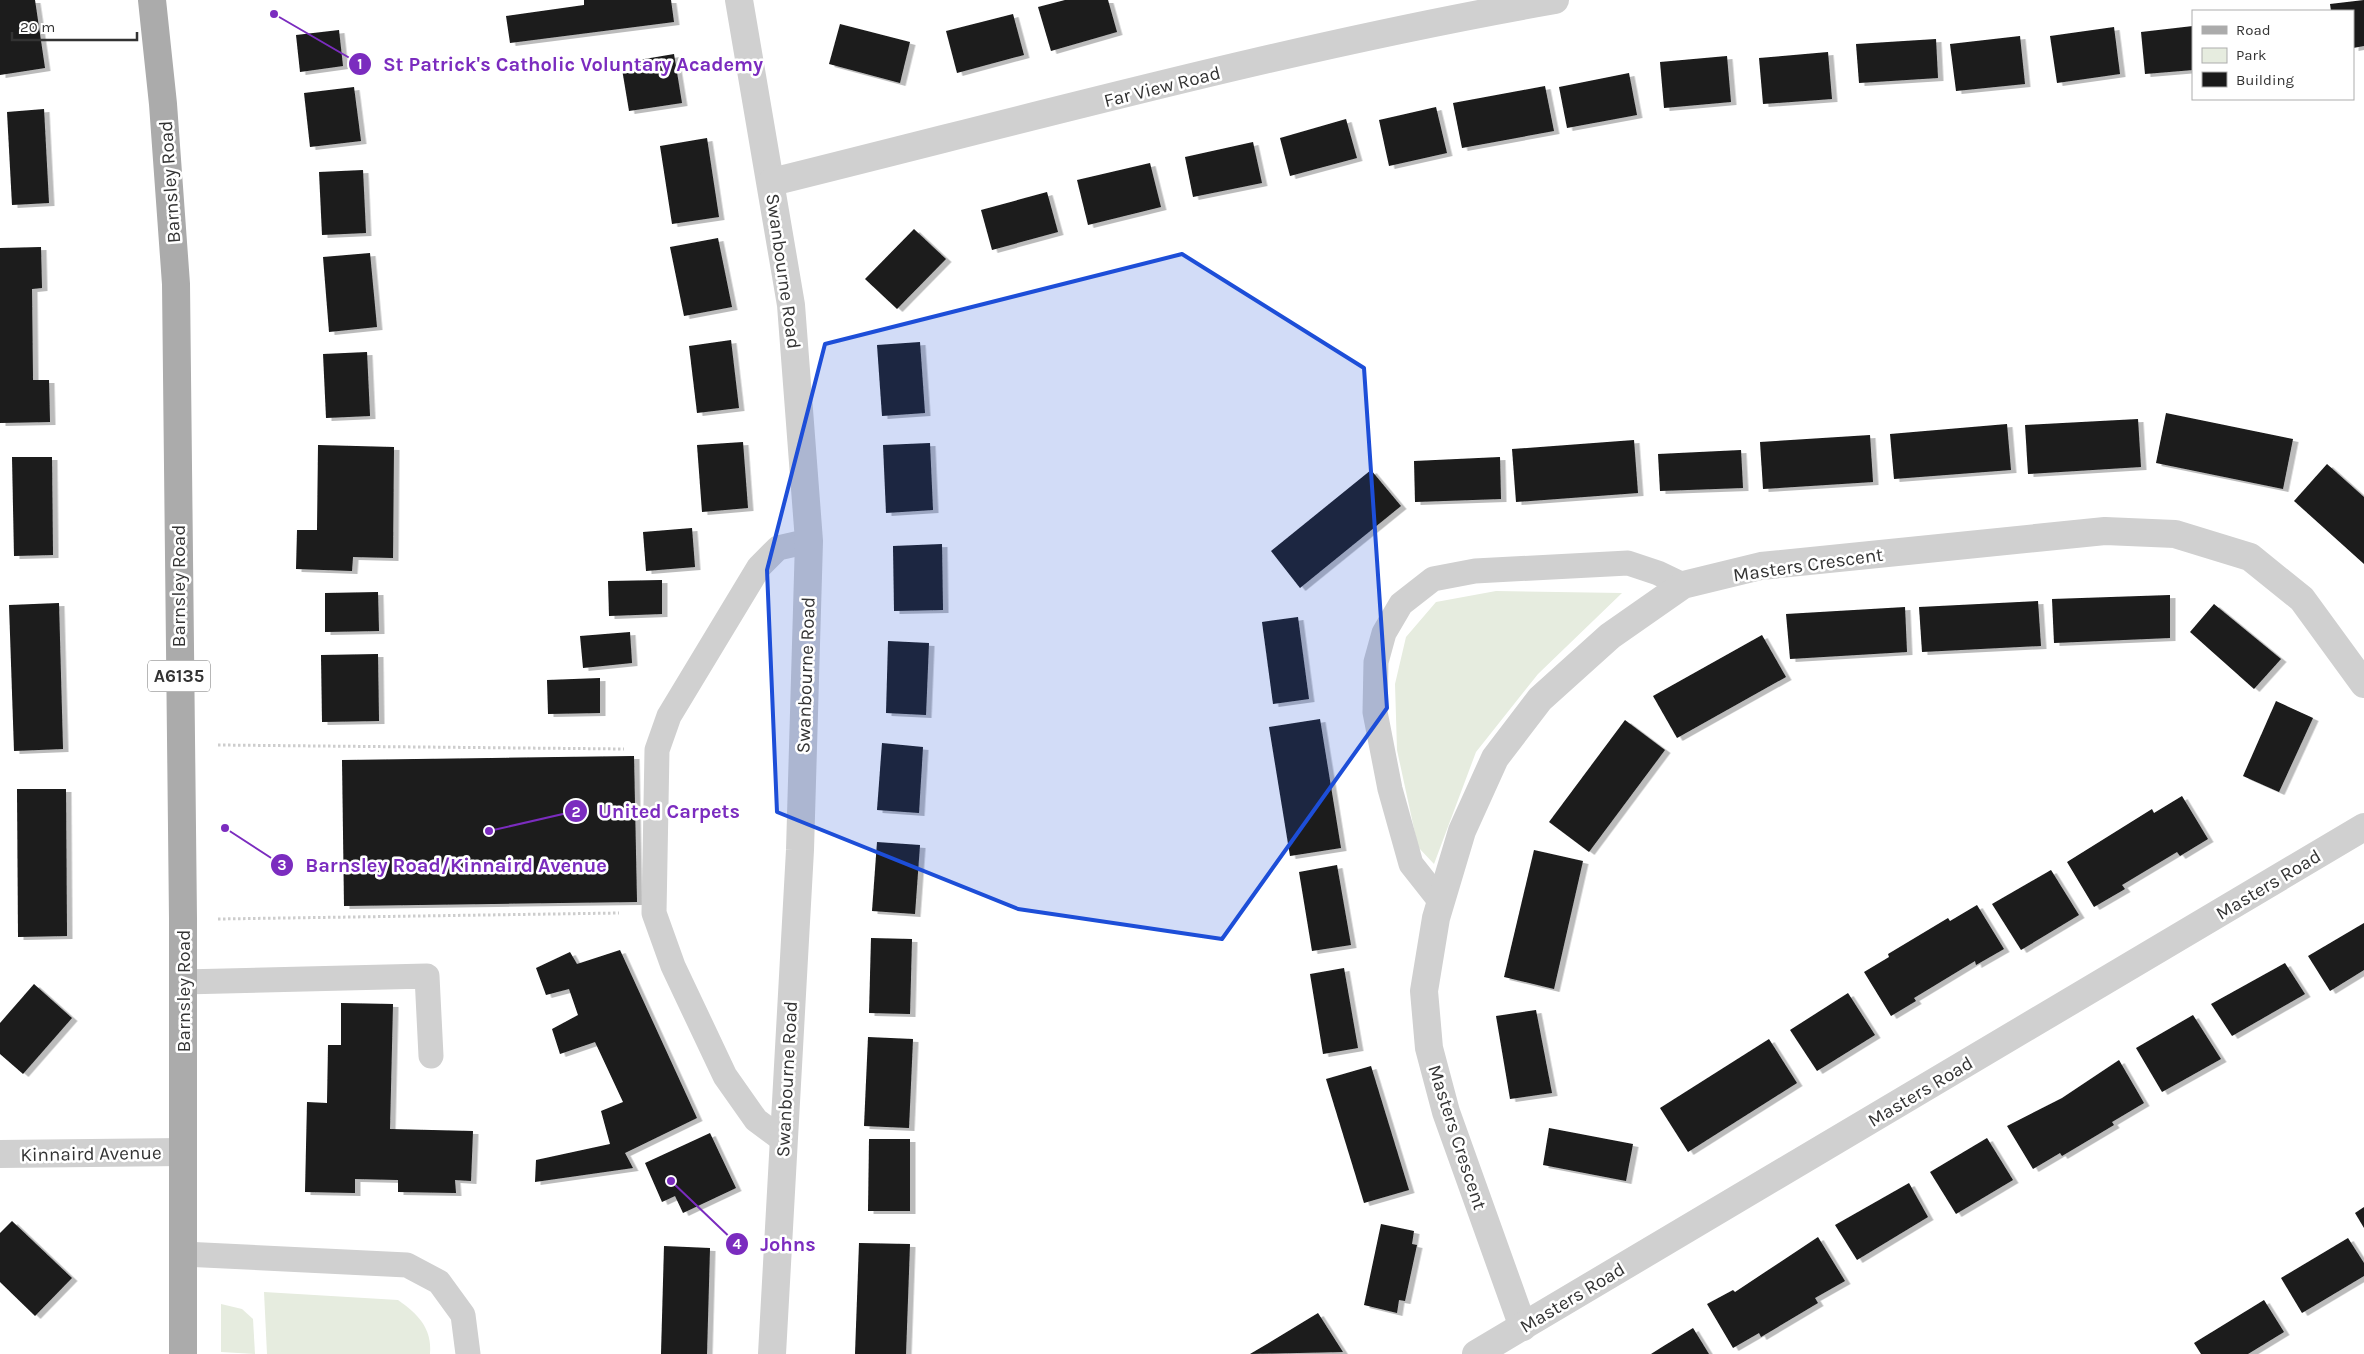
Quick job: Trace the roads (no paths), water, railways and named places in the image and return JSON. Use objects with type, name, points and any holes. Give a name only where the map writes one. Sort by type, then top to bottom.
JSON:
[{"type":"main road","name":"Barnsley Road","points":[[152,0],[163,104],[176,284],[179,745],[183,919],[183,1354]]},
{"type":"street","name":"Swanbourne Road","points":[[739,0],[772,182],[791,305],[809,541],[800,850],[772,1354]]},
{"type":"street","name":"Far View Road","points":[[772,182],[1302,52],[1451,18],[1555,0]]},
{"type":"street","name":"Masters Crescent","points":[[1523,1326],[1446,1112],[1429,1048],[1424,991],[1436,918],[1462,831],[1495,758],[1540,699],[1610,636],[1683,585],[1762,566],[2105,531],[2176,534],[2250,557],[2302,599],[2364,684]]},
{"type":"street","name":"Masters Road","points":[[1476,1354],[2364,827]]},
{"type":"street","name":"Kinnaird Avenue","points":[[0,1154],[182,1152]]},
{"type":"lane","points":[[783,1140],[756,1120],[725,1076],[673,966],[654,912],[657,750],[669,716],[759,567],[778,548],[809,541]]},
{"type":"lane","points":[[1441,902],[1411,864],[1390,789],[1375,712],[1376,662],[1384,633],[1401,604],[1433,579],[1475,571],[1628,563],[1658,573],[1683,585]]},
{"type":"lane","points":[[183,982],[427,976],[431,1056]]},
{"type":"lane","points":[[182,1254],[407,1265],[439,1282],[463,1315],[468,1354]]},
{"type":"place","name":"St Patrick's Catholic Voluntary Academy","points":[[274,14]]},
{"type":"place","name":"Barnsley Road/Kinnaird Avenue","points":[[225,828]]},
{"type":"place","name":"United Carpets","points":[[489,831]]},
{"type":"place","name":"Johns","points":[[671,1181]]}]
